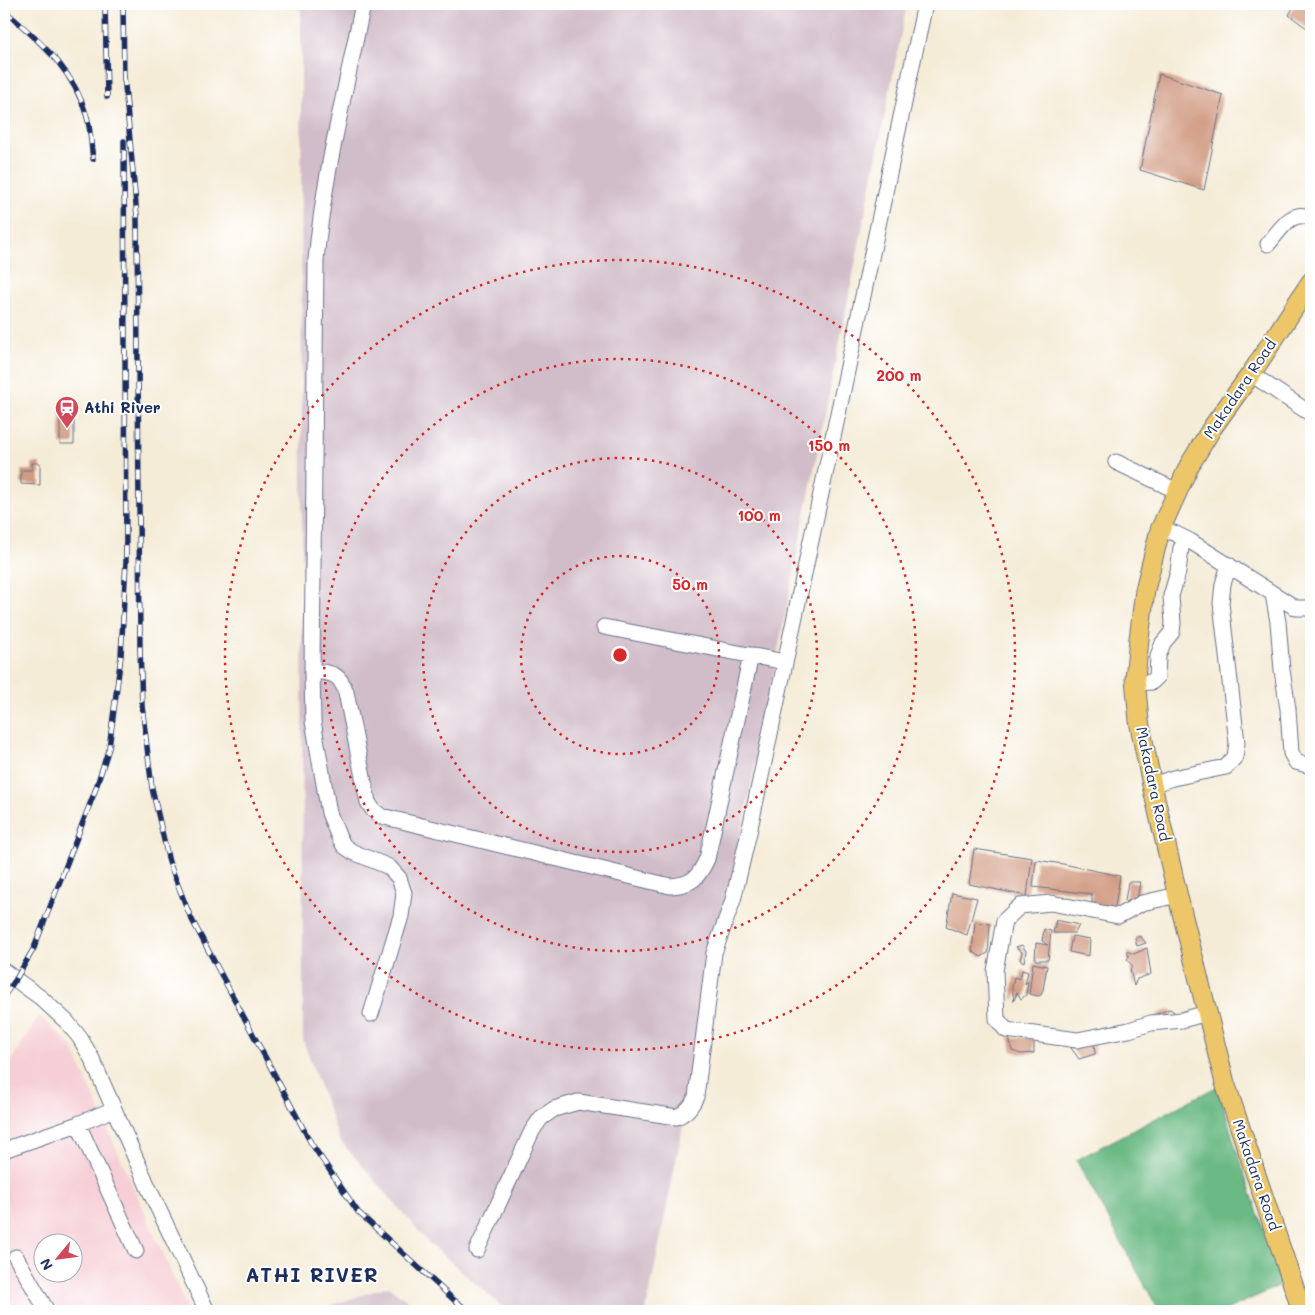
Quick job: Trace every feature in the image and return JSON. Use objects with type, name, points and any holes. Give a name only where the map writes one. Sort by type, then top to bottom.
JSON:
[{"type":"main road","name":"Makadara Road","points":[[1302,1311],[1225,1084],[1152,785],[1139,721],[1136,683],[1137,652],[1145,590],[1160,530],[1177,491],[1189,466],[1212,428],[1251,374],[1311,282]]},
{"type":"street","points":[[363,4],[329,163],[316,260],[312,671],[313,721],[328,813],[344,846],[353,852],[389,867],[399,878],[404,892],[401,916],[371,1014]]},
{"type":"street","points":[[477,1250],[532,1131],[541,1118],[554,1109],[578,1102],[676,1117],[686,1112],[692,1106],[696,1097],[714,953],[733,900],[739,876],[786,662],[924,4]]},
{"type":"street","points":[[1268,244],[1290,218],[1296,215],[1305,215],[1311,218]]},
{"type":"street","points":[[1251,374],[1311,414]]},
{"type":"street","points":[[1116,462],[1177,491]]},
{"type":"street","points":[[1160,530],[1174,533],[1190,540],[1296,608],[1311,608]]},
{"type":"street","points":[[1136,683],[1152,682],[1157,677],[1158,656],[1163,643],[1172,632],[1171,596],[1178,572],[1181,548]]},
{"type":"street","points":[[1152,785],[1173,778],[1221,769],[1230,764],[1235,757],[1237,743],[1222,603],[1223,584],[1228,565]]},
{"type":"street","points":[[1273,594],[1288,709],[1291,753],[1296,762],[1311,766]]},
{"type":"street","points":[[604,627],[786,662]]},
{"type":"street","points":[[312,671],[334,674],[342,681],[346,692],[368,802],[373,810],[381,816],[670,886],[682,886],[692,882],[701,873],[707,859],[751,655]]},
{"type":"street","points":[[1178,895],[1142,903],[1118,916],[1051,903],[1020,906],[1004,921],[994,971],[997,1019],[1006,1030],[1077,1040],[1129,1030],[1151,1023],[1182,1020],[1207,1013]]},
{"type":"street","points":[[4,971],[41,998],[67,1022],[80,1038],[92,1058],[205,1311]]},
{"type":"street","points":[[4,1150],[114,1109]]},
{"type":"street","points":[[78,1124],[136,1251]]},
{"type":"street","points":[[16,1256],[46,1311]]},
{"type":"shaded area","points":[[301,4],[907,4],[646,1311],[507,1311],[428,1242],[339,1139],[303,1040]]},
{"type":"shaded area","points":[[39,1016],[71,1045],[188,1311],[4,1311],[4,1073]]},
{"type":"shaded area","points":[[388,1286],[421,1311],[316,1311]]},
{"type":"green space","points":[[1218,1086],[1238,1156],[1283,1284],[1224,1311],[1159,1311],[1076,1160]]},
{"type":"building","points":[[1295,4],[1302,4],[1311,10],[1311,31],[1289,15]]},
{"type":"building","points":[[1159,74],[1223,95],[1204,190],[1140,170]]},
{"type":"building","name":"Athi River","points":[[60,413],[74,413],[74,444],[60,444]]},
{"type":"building","points":[[32,463],[40,463],[40,485],[21,484],[21,470],[32,470]]},
{"type":"building","points":[[974,849],[1032,858],[1027,896],[969,884]]},
{"type":"building","points":[[1036,860],[1120,876],[1114,913],[1092,906],[1092,894],[1033,887]]},
{"type":"building","points":[[1128,882],[1140,882],[1136,906],[1125,901]]},
{"type":"building","points":[[952,893],[977,898],[967,935],[946,927]]},
{"type":"building","points":[[1056,920],[1079,925],[1075,933],[1053,933]]},
{"type":"building","points":[[975,922],[990,924],[988,953],[981,957],[972,951]]},
{"type":"building","points":[[1044,929],[1051,931],[1048,960],[1035,960],[1036,943],[1048,945],[1042,941]]},
{"type":"building","points":[[1072,936],[1090,939],[1089,956],[1069,952]]},
{"type":"building","points":[[1140,936],[1146,943],[1137,946],[1135,938]]},
{"type":"building","points":[[1022,945],[1026,951],[1024,962],[1020,960],[1022,952],[1016,947]]},
{"type":"building","points":[[1147,948],[1151,974],[1137,979],[1134,986],[1130,969],[1133,967],[1127,959],[1129,957],[1126,951],[1134,954]]},
{"type":"building","points":[[1033,963],[1047,966],[1043,990],[1041,995],[1038,996],[1029,994]]},
{"type":"building","points":[[1022,970],[1028,972],[1025,984],[1028,981],[1026,995],[1021,999],[1017,992],[1014,1001],[1012,988],[1014,977],[1020,979]]},
{"type":"building","points":[[1170,1009],[1174,1012],[1171,1016],[1159,1020],[1157,1014]]},
{"type":"building","points":[[1009,1037],[1034,1038],[1034,1053],[1021,1054],[1012,1051]]},
{"type":"building","points":[[1094,1042],[1095,1054],[1079,1059],[1071,1048]]},
{"type":"railway","points":[[105,4],[107,97]]},
{"type":"railway","points":[[123,4],[124,81]]},
{"type":"railway","points":[[4,10],[43,45],[73,84],[87,117],[93,159]]},
{"type":"railway","points":[[124,75],[137,216],[142,706],[152,788],[169,862],[190,916],[311,1143],[358,1212],[454,1300],[469,1311]]},
{"type":"railway","points":[[4,996],[34,948],[95,791],[109,748],[121,656],[126,561],[124,141]]},
{"type":"place","name":"Athi River","points":[[67,429]]},
{"type":"district","name":"ATHI RIVER","points":[[312,1275]]}]
